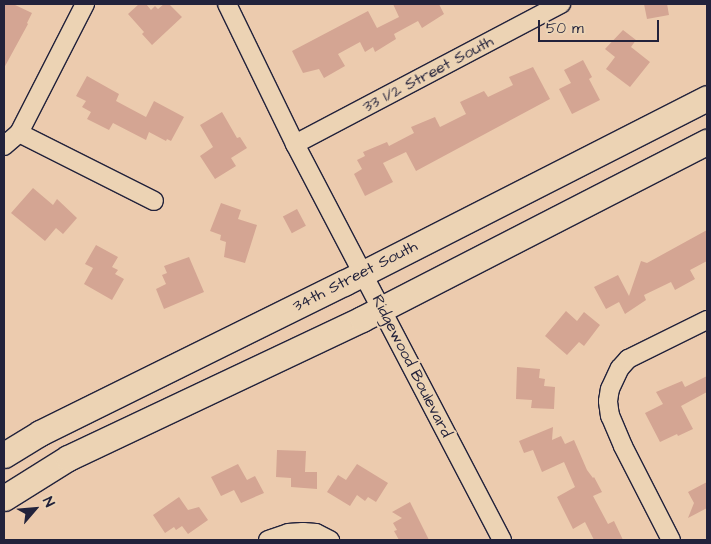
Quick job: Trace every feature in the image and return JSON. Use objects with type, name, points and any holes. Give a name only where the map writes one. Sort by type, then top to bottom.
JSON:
[{"type":"main road","name":"34th Street South","points":[[4,455],[40,433],[364,272],[707,98]]},
{"type":"main road","points":[[4,498],[68,458],[382,308],[707,142]]},
{"type":"street","points":[[4,146],[19,133],[85,4]]},
{"type":"street","name":"Ridgewood Boulevard","points":[[227,4],[295,144],[364,272],[502,540]]},
{"type":"street","name":"33 1/2 Street South","points":[[295,144],[560,4]]},
{"type":"street","points":[[19,133],[154,201]]},
{"type":"street","points":[[671,540],[623,446],[610,416],[609,395],[614,377],[628,359],[707,320]]},
{"type":"street","points":[[268,540],[288,533],[303,532],[316,533],[330,540]]},
{"type":"building","points":[[4,4],[13,4],[32,13],[4,68]]},
{"type":"building","points":[[139,4],[146,4],[151,10],[155,6],[158,9],[164,4],[169,4],[182,17],[152,45],[142,34],[144,32],[128,14]]},
{"type":"building","points":[[393,4],[439,4],[444,14],[422,28],[418,21],[394,34],[396,39],[375,52],[373,47],[365,52],[360,42],[338,54],[345,66],[324,78],[319,69],[303,73],[292,51],[368,11],[377,28],[399,17]]},
{"type":"building","points":[[644,4],[667,4],[669,15],[647,19]]},
{"type":"building","points":[[623,30],[636,40],[631,47],[650,62],[630,87],[606,69],[615,57],[605,49]]},
{"type":"building","points":[[583,60],[592,77],[589,79],[600,100],[572,114],[559,89],[571,83],[564,70]]},
{"type":"building","points":[[533,67],[550,99],[416,171],[406,152],[383,163],[393,182],[365,196],[354,174],[362,169],[357,160],[365,156],[363,152],[387,142],[389,146],[414,133],[411,127],[435,117],[440,127],[466,114],[460,102],[484,91],[488,97],[513,85],[509,77]]},
{"type":"building","points":[[87,76],[119,94],[116,101],[146,117],[154,101],[184,117],[171,141],[167,139],[166,141],[149,132],[146,140],[113,123],[109,130],[87,119],[91,112],[82,107],[86,101],[76,96]]},
{"type":"building","points":[[222,112],[237,138],[240,137],[247,148],[231,158],[236,166],[215,179],[200,156],[213,147],[200,125]]},
{"type":"building","points":[[33,188],[53,205],[57,199],[77,218],[63,234],[56,228],[45,241],[11,213]]},
{"type":"building","points":[[221,203],[241,210],[238,219],[257,225],[245,263],[224,257],[226,242],[220,240],[221,235],[210,231]]},
{"type":"building","points":[[297,209],[306,226],[292,233],[283,217]]},
{"type":"building","points":[[707,230],[707,261],[690,270],[695,279],[675,290],[671,282],[644,295],[646,300],[625,314],[619,302],[606,309],[594,287],[618,275],[629,296],[641,261],[647,263]]},
{"type":"building","points":[[96,245],[118,257],[112,267],[118,270],[115,274],[124,279],[112,300],[84,284],[93,268],[85,264]]},
{"type":"building","points":[[189,257],[204,292],[164,309],[156,289],[166,284],[162,275],[167,273],[164,266]]},
{"type":"building","points":[[566,311],[577,321],[584,312],[600,325],[584,346],[579,342],[567,355],[545,336]]},
{"type":"building","points":[[517,367],[540,369],[539,378],[545,379],[544,386],[555,387],[554,409],[531,408],[532,400],[516,399]]},
{"type":"building","points":[[707,376],[707,392],[681,406],[693,429],[660,442],[645,413],[663,404],[656,392],[682,381],[685,387]]},
{"type":"building","points":[[553,427],[552,440],[561,436],[565,444],[574,440],[587,470],[594,477],[602,492],[593,496],[608,524],[614,521],[623,540],[594,540],[585,522],[573,529],[557,497],[575,487],[564,462],[542,472],[533,450],[524,453],[519,441]]},
{"type":"building","points":[[277,450],[306,451],[305,472],[317,472],[317,489],[291,487],[291,478],[276,477]]},
{"type":"building","points":[[238,464],[247,480],[255,476],[264,493],[241,503],[234,490],[221,496],[211,477]]},
{"type":"building","points":[[357,464],[388,483],[376,502],[368,497],[365,501],[357,495],[350,506],[327,492],[338,475],[346,480]]},
{"type":"building","points":[[707,482],[707,508],[688,518],[694,503],[688,492]]},
{"type":"building","points":[[179,497],[188,510],[199,507],[208,520],[188,534],[182,526],[176,530],[174,527],[165,533],[153,515]]},
{"type":"building","points":[[410,502],[429,540],[399,540],[394,531],[397,530],[393,523],[402,518],[392,512]]}]
